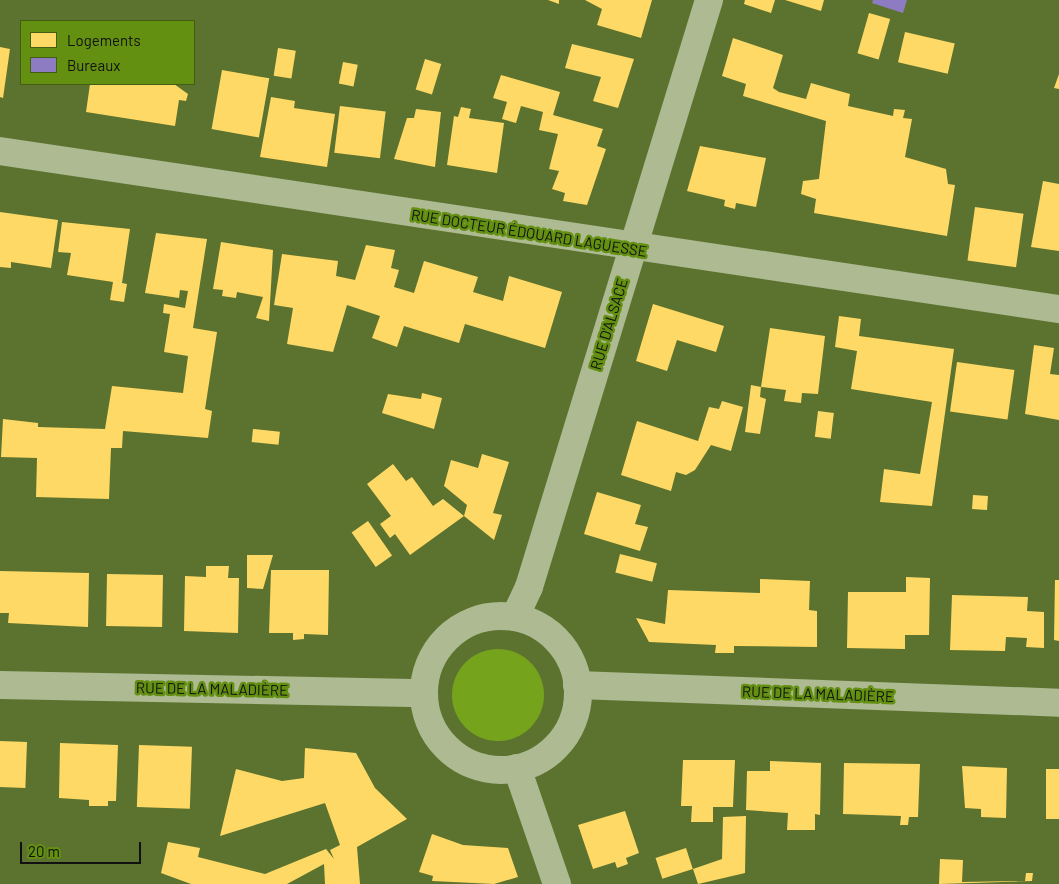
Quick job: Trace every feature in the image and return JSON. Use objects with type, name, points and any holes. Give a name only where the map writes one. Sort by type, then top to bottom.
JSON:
[{"type":"street","name":"RUE D'ALSACE","points":[[515,617],[529,588],[709,0]]},
{"type":"street","name":"RUE DOCTEUR ÉDOUARD LAGUESSE","points":[[0,151],[632,249],[1059,309]]},
{"type":"street","points":[[491,617],[515,617],[538,626],[557,641],[571,661],[577,684],[576,710],[566,734],[550,753],[518,768],[480,768],[459,759],[430,724],[424,693],[434,656],[448,637],[468,624],[491,617]]},
{"type":"street","name":"RUE DE LA MALADIÈRE","points":[[577,684],[1059,703]]},
{"type":"street","name":"RUE DE LA MALADIÈRE","points":[[0,685],[424,693]]},
{"type":"street","points":[[518,768],[557,884]]},
{"type":"green space","points":[[498,649],[516,653],[530,663],[540,677],[544,695],[540,713],[530,727],[516,737],[498,741],[480,737],[466,727],[456,713],[452,695],[456,677],[466,663],[480,653]]},
{"type":"building: Logements","points":[[548,0],[559,0],[559,4]]},
{"type":"building: Logements","points":[[585,0],[652,0],[641,38],[597,25],[602,9]]},
{"type":"building: Logements","points":[[745,0],[775,0],[771,13],[744,4]]},
{"type":"building: Logements","points":[[785,0],[824,0],[821,11]]},
{"type":"building: Logements","points":[[869,13],[890,19],[879,59],[857,53]]},
{"type":"building: Logements","points":[[905,32],[955,43],[948,74],[898,62]]},
{"type":"building: Logements","points":[[733,38],[783,55],[773,88],[779,92],[806,99],[811,83],[850,94],[848,106],[893,116],[894,109],[905,110],[903,118],[912,119],[905,157],[946,169],[948,184],[955,185],[947,236],[814,213],[816,199],[801,194],[803,181],[819,179],[826,121],[743,96],[746,84],[722,76]]},
{"type":"building: Logements","points":[[572,44],[634,59],[618,108],[593,101],[601,77],[565,68]]},
{"type":"building: Logements","points":[[0,47],[10,49],[3,98],[0,97]]},
{"type":"building: Logements","points":[[278,48],[296,51],[291,78],[274,76]]},
{"type":"building: Logements","points":[[425,59],[441,64],[432,95],[416,90]]},
{"type":"building: Logements","points":[[343,62],[358,65],[354,86],[339,84]]},
{"type":"building: Logements","points":[[222,70],[269,78],[259,137],[212,129]]},
{"type":"building: Logements","points":[[1059,74],[1059,89],[1054,88]]},
{"type":"building: Logements","points":[[501,75],[560,92],[553,115],[603,129],[597,146],[606,149],[587,205],[563,201],[565,193],[552,189],[559,171],[549,169],[558,134],[539,130],[543,112],[521,106],[516,123],[502,119],[507,102],[493,98]]},
{"type":"building: Logements","points":[[90,85],[175,85],[188,94],[186,101],[179,100],[175,126],[86,112]]},
{"type":"building: Logements","points":[[271,97],[295,101],[294,108],[335,114],[327,167],[260,157]]},
{"type":"building: Logements","points":[[340,106],[386,112],[380,158],[334,153]]},
{"type":"building: Logements","points":[[461,107],[471,109],[469,118],[504,123],[497,173],[447,165],[454,116],[458,117]]},
{"type":"building: Logements","points":[[416,109],[441,112],[435,167],[394,159],[407,118],[414,118]]},
{"type":"building: Logements","points":[[700,146],[766,158],[756,207],[736,203],[735,209],[724,206],[725,200],[687,191]]},
{"type":"building: Logements","points":[[1043,181],[1059,184],[1059,251],[1031,247]]},
{"type":"building: Logements","points":[[975,207],[1024,214],[1016,267],[967,260]]},
{"type":"building: Logements","points":[[0,212],[58,220],[51,268],[11,262],[11,268],[0,267]]},
{"type":"building: Logements","points":[[62,222],[130,229],[122,283],[127,284],[124,302],[110,300],[113,282],[67,275],[71,253],[58,252]]},
{"type":"building: Logements","points":[[156,233],[207,239],[193,328],[217,332],[205,409],[212,411],[208,438],[123,431],[122,448],[111,448],[109,499],[36,497],[37,458],[1,457],[3,419],[38,423],[38,427],[105,429],[112,386],[183,393],[188,356],[164,352],[170,314],[163,313],[164,304],[185,308],[188,291],[180,290],[179,298],[145,293]]},
{"type":"building: Logements","points":[[221,242],[273,250],[269,321],[256,318],[263,297],[237,292],[236,298],[222,296],[223,290],[213,289]]},
{"type":"building: Logements","points":[[366,245],[395,250],[391,268],[399,270],[394,287],[414,293],[424,261],[478,277],[473,292],[503,301],[509,276],[562,292],[545,348],[465,324],[459,343],[404,326],[397,347],[372,338],[380,316],[347,305],[333,352],[287,344],[293,308],[274,305],[282,254],[338,261],[336,276],[355,280]]},
{"type":"building: Logements","points":[[653,304],[724,326],[716,352],[677,340],[667,371],[636,361]]},
{"type":"building: Logements","points":[[839,316],[861,319],[859,336],[954,349],[932,506],[880,502],[884,469],[920,474],[932,402],[851,389],[857,351],[835,347]]},
{"type":"building: Logements","points":[[770,328],[825,336],[818,394],[802,393],[801,403],[784,401],[786,390],[761,387]]},
{"type":"building: Logements","points":[[1034,345],[1054,348],[1050,374],[1059,375],[1059,420],[1025,414]]},
{"type":"building: Logements","points":[[957,362],[1014,370],[1007,420],[950,412]]},
{"type":"building: Logements","points":[[751,385],[761,387],[760,397],[766,399],[760,434],[745,432]]},
{"type":"building: Logements","points":[[422,393],[442,398],[434,429],[382,413],[388,394],[421,399]]},
{"type":"building: Logements","points":[[722,401],[743,407],[731,451],[711,445],[695,470],[686,475],[676,472],[671,491],[621,475],[637,421],[698,441],[709,407],[719,409]]},
{"type":"building: Logements","points":[[818,411],[834,413],[831,439],[815,437]]},
{"type":"building: Logements","points":[[253,429],[280,432],[278,445],[252,442]]},
{"type":"building: Logements","points":[[482,454],[509,462],[493,513],[502,515],[494,540],[464,516],[467,505],[444,486],[451,460],[478,468]]},
{"type":"building: Logements","points":[[393,464],[406,481],[412,477],[433,506],[443,499],[464,516],[410,555],[395,534],[390,538],[380,524],[391,516],[367,484]]},
{"type":"building: Logements","points":[[597,492],[641,505],[635,524],[648,527],[640,551],[584,534]]},
{"type":"building: Logements","points":[[973,495],[988,496],[987,510],[972,509]]},
{"type":"building: Logements","points":[[368,521],[392,555],[376,567],[352,532]]},
{"type":"building: Logements","points":[[620,554],[657,563],[652,582],[615,572]]},
{"type":"building: Logements","points":[[247,555],[273,555],[263,589],[247,588]]},
{"type":"building: Logements","points":[[206,566],[229,566],[228,578],[239,578],[238,633],[184,631],[185,576],[206,577]]},
{"type":"building: Logements","points":[[271,570],[329,570],[328,635],[304,634],[304,639],[293,640],[293,633],[269,633]]},
{"type":"building: Logements","points":[[0,571],[89,573],[88,627],[8,623],[9,613],[0,613]]},
{"type":"building: Logements","points":[[107,574],[163,575],[162,627],[106,626]]},
{"type":"building: Logements","points":[[906,577],[930,578],[929,635],[905,635],[905,649],[847,648],[848,592],[906,592]]},
{"type":"building: Logements","points":[[760,579],[810,581],[809,610],[817,611],[817,647],[734,646],[734,653],[715,653],[716,645],[649,642],[636,618],[665,624],[668,590],[760,593]]},
{"type":"building: Logements","points":[[1055,580],[1059,580],[1059,641],[1054,640]]},
{"type":"building: Logements","points":[[952,595],[1028,597],[1027,611],[1044,612],[1044,648],[1026,647],[1027,638],[1006,637],[1005,651],[950,650]]},
{"type":"building: Logements","points":[[0,741],[27,742],[25,788],[0,787]]},
{"type":"building: Logements","points":[[60,743],[118,745],[116,801],[108,801],[108,806],[89,806],[89,800],[59,798]]},
{"type":"building: Logements","points":[[139,745],[192,747],[190,809],[137,807]]},
{"type":"building: Logements","points":[[305,748],[356,753],[375,788],[407,819],[357,847],[360,884],[325,884],[324,864],[287,884],[191,884],[161,873],[168,842],[200,848],[198,857],[265,874],[326,849],[334,859],[330,850],[340,845],[325,803],[220,836],[236,769],[282,781],[304,778]]},
{"type":"building: Logements","points":[[683,760],[735,760],[733,807],[713,807],[713,822],[691,822],[692,806],[681,806]]},
{"type":"building: Logements","points":[[770,761],[821,763],[820,815],[815,814],[815,830],[787,830],[788,813],[746,810],[747,771],[770,771]]},
{"type":"building: Logements","points":[[844,763],[920,764],[918,817],[909,817],[908,825],[900,825],[901,816],[843,814]]},
{"type":"building: Logements","points":[[962,766],[1007,768],[1006,818],[981,817],[981,809],[965,808]]},
{"type":"building: Logements","points":[[1046,769],[1059,769],[1059,819],[1046,819]]},
{"type":"building: Logements","points":[[625,811],[639,853],[626,858],[628,864],[617,868],[615,862],[593,869],[578,825]]},
{"type":"building: Logements","points":[[746,816],[745,873],[698,884],[693,869],[722,859],[723,817]]},
{"type":"building: Logements","points":[[432,834],[463,845],[508,848],[518,877],[494,884],[432,881],[433,876],[419,872]]},
{"type":"building: Logements","points":[[686,848],[693,869],[662,879],[656,858]]},
{"type":"building: Logements","points":[[940,859],[963,860],[962,882],[1025,881],[1026,873],[1033,873],[1032,881],[939,884]]},
{"type":"building: Bureaux","points":[[873,0],[907,0],[903,13],[872,3]]}]
